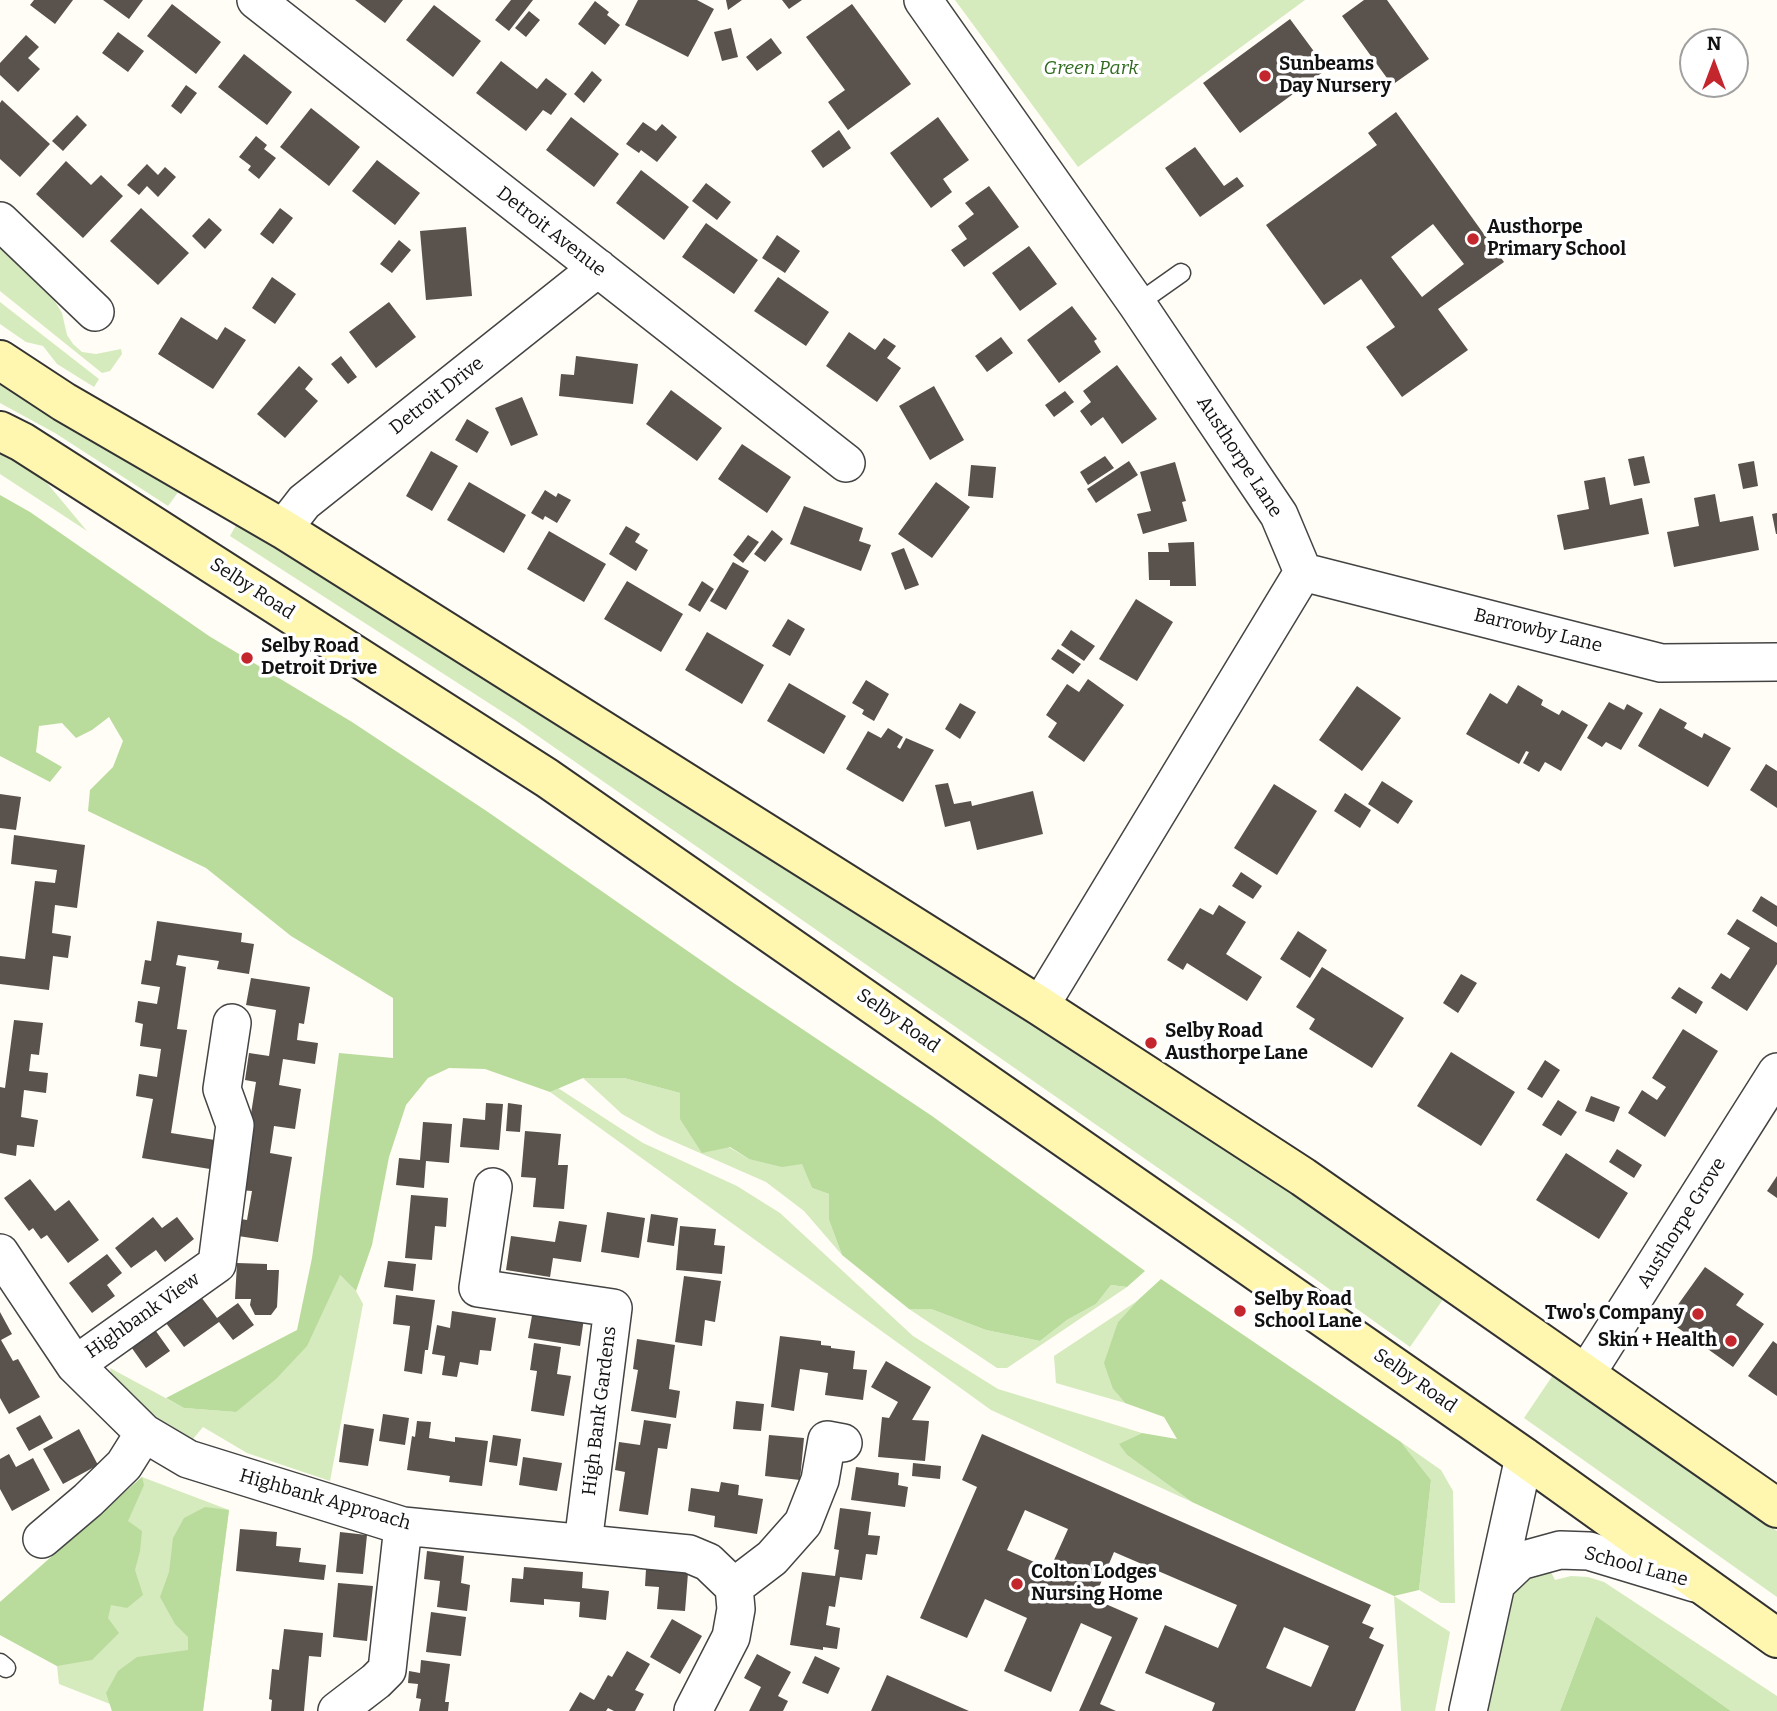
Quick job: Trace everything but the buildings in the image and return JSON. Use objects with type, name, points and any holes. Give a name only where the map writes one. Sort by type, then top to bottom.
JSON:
[{"type":"main road","points":[[0,360],[64,402],[283,529],[1040,1006],[1303,1177],[1777,1508]]},
{"type":"main road","name":"Selby Road","points":[[0,431],[22,442],[547,778],[1524,1457],[1777,1639]]},
{"type":"street","name":"Detroit Avenue","points":[[256,0],[846,463]]},
{"type":"street","name":"Austhorpe Lane","points":[[923,0],[1137,304],[1279,514],[1303,572]]},
{"type":"street","points":[[0,221],[95,312]]},
{"type":"street","name":"Detroit Drive","points":[[283,529],[304,502],[598,268]]},
{"type":"street","points":[[1040,1006],[1303,572]]},
{"type":"street","name":"Barrowby Lane","points":[[1303,572],[1661,663],[1777,662]]},
{"type":"street","name":"Highbank View","points":[[75,1365],[217,1264],[234,1125],[222,1089],[232,1023]]},
{"type":"street","name":"Austhorpe Grove","points":[[1586,1374],[1777,1072]]},
{"type":"street","name":"High Bank Gardens","points":[[493,1187],[478,1288],[613,1307],[583,1543]]},
{"type":"street","name":"Highbank Approach","points":[[2,1257],[75,1365],[144,1433],[188,1460],[403,1526],[690,1554],[708,1562],[734,1587]]},
{"type":"street","points":[[42,1539],[124,1465],[144,1433]]},
{"type":"street","points":[[693,1711],[731,1637],[736,1609],[734,1587],[772,1558],[803,1523],[820,1480],[827,1440],[843,1443]]},
{"type":"street","points":[[1468,1711],[1524,1457]]},
{"type":"street","points":[[337,1711],[387,1670],[403,1526]]},
{"type":"street","name":"School Lane","points":[[1498,1582],[1520,1561],[1560,1550],[1589,1551],[1699,1584]]},
{"type":"lane","points":[[1137,304],[1181,273]]},
{"type":"green space","name":"Green Park","points":[[955,0],[1305,0],[1078,167]]},
{"type":"green space","points":[[0,244],[54,300],[62,313],[67,335],[82,352],[96,354],[121,349],[122,354],[110,371],[102,373],[0,291]]},
{"type":"green space","points":[[0,302],[99,379],[94,387],[57,364],[43,346],[26,342],[0,324]]},
{"type":"green space","points":[[0,377],[210,509],[179,491],[168,506],[55,433],[0,403]]},
{"type":"green space","points":[[0,451],[37,471],[87,531],[0,474]]},
{"type":"green space","points":[[0,495],[30,512],[209,636],[352,722],[488,812],[735,984],[932,1116],[1145,1271],[1127,1287],[1111,1285],[1096,1304],[1067,1320],[1040,1341],[986,1330],[931,1309],[909,1309],[842,1255],[829,1220],[829,1194],[812,1188],[802,1164],[782,1167],[749,1159],[730,1147],[702,1153],[680,1119],[680,1093],[624,1078],[583,1078],[550,1092],[485,1069],[449,1068],[428,1078],[406,1105],[389,1157],[372,1245],[356,1291],[340,1275],[307,1346],[276,1379],[236,1412],[184,1408],[166,1398],[297,1330],[312,1258],[339,1053],[393,1058],[393,998],[291,936],[206,868],[88,811],[90,790],[113,767],[123,741],[109,717],[76,738],[62,723],[39,726],[36,752],[62,767],[50,782],[0,756]]},
{"type":"green space","points":[[240,518],[803,873],[1277,1180],[1444,1298],[1410,1347],[1240,1225],[515,720],[230,536]]},
{"type":"green space","points":[[583,1078],[624,1078],[680,1093],[681,1119],[749,1159],[802,1163],[812,1188],[829,1194],[829,1220],[842,1255],[804,1211],[766,1182],[659,1135],[622,1114]]},
{"type":"green space","points":[[558,1088],[643,1143],[737,1186],[780,1213],[913,1336],[998,1389],[1142,1433],[1120,1444],[1127,1455],[1192,1502],[991,1410],[550,1092]]},
{"type":"green space","points":[[340,1275],[356,1291],[363,1304],[330,1481],[247,1453],[203,1427],[193,1439],[114,1388],[110,1368],[184,1408],[236,1412]]},
{"type":"green space","points":[[1161,1279],[1401,1442],[1431,1480],[1419,1590],[1394,1596],[1192,1502],[1127,1455],[1119,1444],[1142,1433],[1177,1439],[1164,1417],[1125,1403],[1113,1389],[1104,1363],[1118,1322]]},
{"type":"green space","points":[[1111,1285],[1127,1287],[1007,1368],[997,1368],[909,1309],[931,1309],[986,1330],[1040,1341],[1067,1320],[1096,1304]]},
{"type":"green space","points":[[1137,1301],[1118,1322],[1113,1389],[1125,1403],[1056,1383],[1054,1356]]},
{"type":"green space","points":[[1553,1375],[1777,1531],[1777,1597],[1524,1418]]},
{"type":"green space","points":[[1401,1442],[1441,1470],[1453,1491],[1455,1603],[1441,1603],[1419,1590],[1431,1480]]},
{"type":"green space","points":[[142,1477],[229,1510],[203,1711],[112,1711],[110,1704],[59,1684],[57,1666],[0,1635],[0,1602]]},
{"type":"green space","points":[[142,1477],[144,1485],[128,1521],[142,1531],[135,1570],[143,1595],[127,1608],[111,1605],[108,1618],[119,1633],[92,1660],[57,1666],[0,1635],[0,1602]]},
{"type":"green space","points":[[205,1507],[229,1510],[203,1711],[112,1711],[106,1693],[118,1671],[137,1657],[188,1650],[188,1637],[175,1624],[160,1597],[169,1572],[173,1538],[184,1518]]},
{"type":"green space","points":[[1548,1566],[1555,1580],[1571,1576],[1604,1582],[1777,1696],[1777,1711],[1731,1711],[1596,1616],[1560,1711],[1486,1711],[1513,1594],[1522,1581]]},
{"type":"green space","points":[[1394,1596],[1450,1632],[1435,1711],[1401,1711]]},
{"type":"green space","points":[[1596,1616],[1731,1711],[1560,1711]]},
{"type":"place","name":"Sunbeams Day Nursery","points":[[1265,76]]},
{"type":"place","name":"Austhorpe Primary School","points":[[1473,239]]},
{"type":"place","name":"Selby Road Detroit Drive","points":[[247,658]]},
{"type":"place","name":"Selby Road Austhorpe Lane","points":[[1151,1043]]},
{"type":"place","name":"Selby Road School Lane","points":[[1240,1311]]},
{"type":"place","name":"Two's Company","points":[[1698,1314]]},
{"type":"place","name":"Skin + Health","points":[[1731,1341]]},
{"type":"place","name":"Colton Lodges Nursing Home","points":[[1017,1584]]}]
